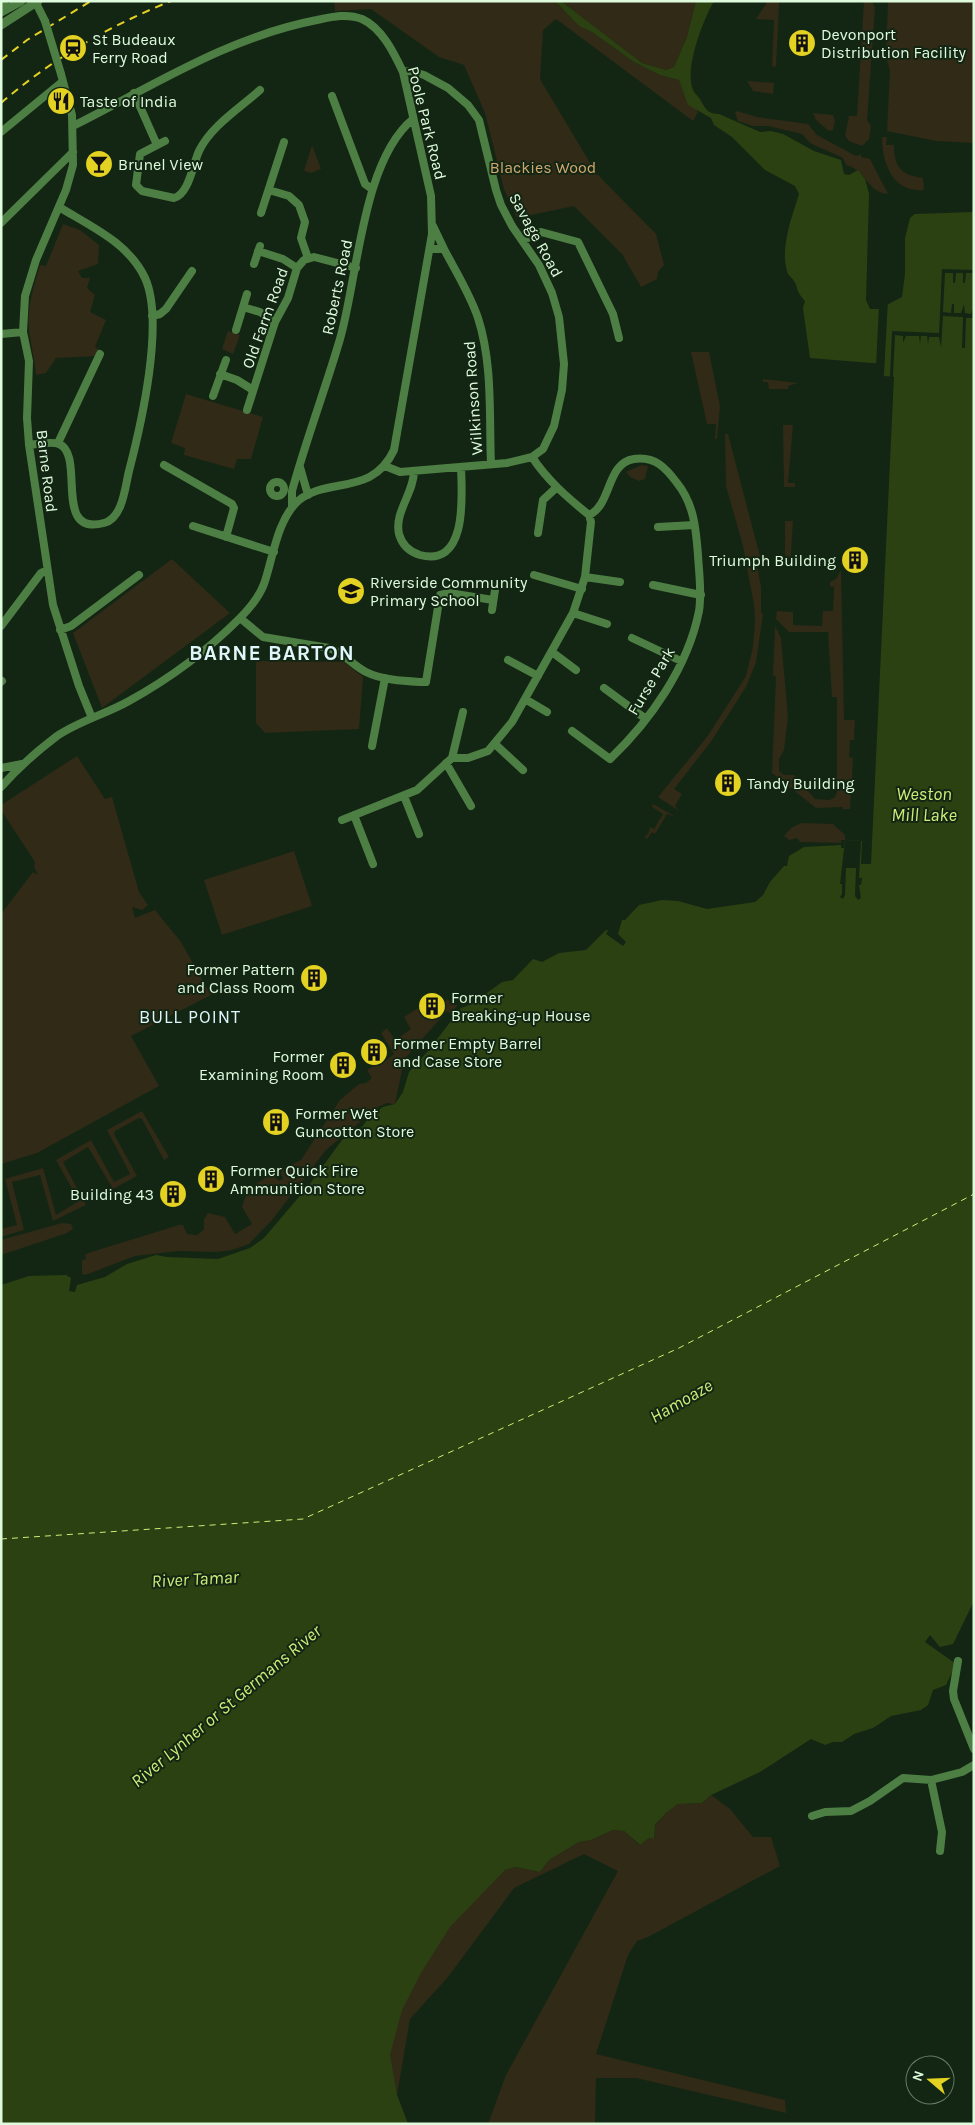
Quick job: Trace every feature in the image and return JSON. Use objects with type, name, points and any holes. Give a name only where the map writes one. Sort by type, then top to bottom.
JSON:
[{"type":"street","points":[[3,7],[21,1]]},
{"type":"street","points":[[1,25],[37,2]]},
{"type":"street","name":"Barne Road","points":[[37,2],[45,21],[67,93],[73,126],[73,152],[69,179],[30,278],[23,311],[22,332],[30,361],[27,418],[46,570],[60,630],[92,718]]},
{"type":"street","name":"Poole Park Road","points":[[73,126],[134,93],[266,32],[339,16],[360,18],[370,24],[387,43],[403,72],[431,196],[432,223],[430,249],[394,450],[385,466]]},
{"type":"street","name":"Savage Road","points":[[403,72],[410,71],[424,74],[448,88],[473,111],[483,131],[501,205],[539,265],[552,294],[558,317],[564,364],[562,390],[554,426],[542,449],[532,457]]},
{"type":"street","points":[[1,132],[62,78]]},
{"type":"street","points":[[165,141],[140,154],[135,180],[137,187],[142,191],[170,197],[179,196],[208,138],[260,90]]},
{"type":"street","points":[[134,93],[157,145]]},
{"type":"street","points":[[332,96],[365,184],[372,190]]},
{"type":"street","name":"Roberts Road","points":[[292,507],[291,498],[296,476],[340,339],[372,190],[404,127],[414,119]]},
{"type":"street","points":[[261,213],[284,142]]},
{"type":"street","points":[[2,223],[73,152]]},
{"type":"street","points":[[269,190],[289,196],[298,205],[306,222],[301,238],[308,258]]},
{"type":"street","points":[[30,445],[58,443],[64,447],[69,457],[73,504],[78,516],[89,523],[108,522],[118,511],[142,425],[150,360],[152,316],[146,281],[134,260],[110,238],[58,207]]},
{"type":"street","name":"Wilkinson Road","points":[[432,223],[472,301],[486,349],[491,464]]},
{"type":"street","points":[[523,240],[541,232],[578,242],[613,314],[619,338]]},
{"type":"street","points":[[254,264],[259,248],[297,268]]},
{"type":"street","points":[[430,249],[444,249]]},
{"type":"street","name":"Old Farm Road","points":[[247,410],[275,322],[288,298],[297,268],[308,258],[356,268]]},
{"type":"street","points":[[152,316],[160,314],[166,309],[191,280],[192,271]]},
{"type":"street","points":[[236,330],[247,294]]},
{"type":"street","points":[[243,307],[260,312],[275,322]]},
{"type":"street","points":[[1,334],[22,332]]},
{"type":"street","points":[[58,443],[100,354]]},
{"type":"street","points":[[213,396],[226,360]]},
{"type":"street","points":[[220,374],[237,380],[253,390]]},
{"type":"street","points":[[1,786],[22,764],[58,736],[127,702],[160,682],[202,652],[240,618],[252,605],[263,586],[286,517],[292,507],[308,495],[360,481],[380,471],[385,466],[393,471],[414,472],[521,461],[532,457],[557,487],[589,515],[590,531],[582,589],[573,613],[552,652],[525,699],[495,744],[481,755],[468,758],[452,758]]},
{"type":"street","name":"Furse Park","points":[[572,731],[610,759],[646,719],[681,661],[698,612],[701,595],[701,579],[690,505],[682,490],[660,464],[653,460],[632,459],[622,466],[616,471],[604,502],[596,512],[589,515]]},
{"type":"street","points":[[164,465],[232,504],[234,513],[226,537]]},
{"type":"street","points":[[300,467],[308,495]]},
{"type":"street","points":[[414,472],[414,480],[399,518],[400,535],[404,544],[410,550],[428,556],[436,556],[450,548],[458,534],[462,496],[461,467]]},
{"type":"street","points":[[282,486],[296,476]]},
{"type":"street","points":[[538,534],[543,500],[557,487]]},
{"type":"street","points":[[658,527],[694,525]]},
{"type":"street","points":[[193,526],[274,552]]},
{"type":"street","points":[[1,626],[41,573],[46,570]]},
{"type":"street","points":[[60,630],[71,626],[139,575]]},
{"type":"street","points":[[534,575],[582,589]]},
{"type":"street","points":[[585,577],[620,582]]},
{"type":"street","points":[[654,585],[701,595]]},
{"type":"street","points":[[492,610],[495,590]]},
{"type":"street","points":[[240,618],[263,637],[339,651],[365,671],[385,678],[426,682],[439,601],[443,593],[493,600]]},
{"type":"street","points":[[573,613],[607,624]]},
{"type":"street","points":[[632,638],[681,661]]},
{"type":"street","points":[[552,652],[576,670]]},
{"type":"street","points":[[508,660],[538,676]]},
{"type":"street","points":[[372,746],[385,678]]},
{"type":"street","points":[[604,688],[646,719]]},
{"type":"street","points":[[525,699],[547,712]]},
{"type":"street","points":[[342,820],[404,796],[426,784],[452,758],[463,712]]},
{"type":"street","points":[[374,733],[383,735]]},
{"type":"street","points":[[495,744],[523,770]]},
{"type":"street","points":[[1,768],[22,764]]},
{"type":"street","points":[[443,766],[471,806]]},
{"type":"street","points":[[404,796],[419,834]]},
{"type":"street","points":[[354,815],[373,864]]},
{"type":"street","points":[[958,1661],[953,1691],[954,1699],[974,1749]]},
{"type":"street","points":[[812,1816],[825,1812],[851,1811],[870,1801],[903,1778],[931,1780],[962,1772],[974,1765]]},
{"type":"street","points":[[931,1780],[942,1832],[940,1851]]},
{"type":"green space","name":"Blackies Wood","points":[[334,1],[555,1],[579,26],[592,32],[634,62],[660,75],[679,80],[698,112],[693,121],[556,19],[543,30],[540,79],[596,173],[656,234],[664,265],[658,272],[657,279],[641,287],[622,254],[574,206],[517,218],[504,189],[485,113],[464,65],[439,57],[371,9],[335,11]]},
{"type":"green space","points":[[561,1],[696,1],[687,37],[674,67],[666,70],[642,63]]},
{"type":"green space","points":[[768,1],[779,1],[776,67],[772,66],[774,20],[756,19]]},
{"type":"green space","points":[[864,1],[872,1],[875,8],[867,120],[871,126],[869,139],[862,146],[849,141],[845,136],[849,116],[857,116]]},
{"type":"green space","points":[[888,1],[974,1],[974,143],[936,141],[887,131],[890,70],[886,57]]},
{"type":"green space","points":[[747,81],[774,83],[773,94],[753,91]]},
{"type":"green space","points":[[737,111],[757,117],[808,124],[817,135],[856,156],[861,154],[861,157],[870,159],[888,194],[880,192],[870,185],[859,172],[846,165],[843,158],[810,143],[802,134],[768,126],[753,126],[738,121],[735,113]]},
{"type":"green space","points":[[813,113],[833,115],[835,121],[833,130],[829,131],[816,120]]},
{"type":"green space","points":[[882,137],[887,137],[886,145],[894,145],[895,159],[900,169],[909,175],[923,178],[924,190],[913,190],[904,186],[891,174],[884,156]]},
{"type":"green space","points":[[312,145],[321,169],[311,173],[304,171]]},
{"type":"green space","points":[[63,224],[80,230],[99,245],[98,264],[78,271],[82,278],[90,278],[87,288],[95,295],[90,312],[106,320],[95,347],[99,350],[95,356],[56,358],[46,373],[36,375],[30,340],[30,304],[40,265],[46,266]]},
{"type":"green space","points":[[228,331],[240,335],[233,354],[222,349]]},
{"type":"green space","points":[[691,352],[709,352],[720,406],[717,439],[715,439],[716,424],[707,424]]},
{"type":"green space","points":[[763,379],[798,383],[788,386],[788,389],[769,389],[768,382],[763,382]]},
{"type":"green space","points":[[186,394],[263,417],[251,459],[237,459],[234,469],[184,455],[185,448],[171,443]]},
{"type":"green space","points":[[783,425],[793,425],[788,483],[795,483],[795,487],[784,487]]},
{"type":"green space","points":[[725,434],[728,434],[762,564],[757,566],[761,587],[761,613],[763,614],[756,662],[746,687],[710,743],[674,789],[682,794],[675,806],[679,811],[658,797],[707,737],[746,676],[753,647],[754,605],[743,546],[726,486]]},
{"type":"green space","points":[[641,465],[648,466],[645,479],[639,481],[630,477],[626,472]]},
{"type":"green space","points":[[785,521],[793,521],[790,569],[785,554]]},
{"type":"green space","points":[[172,559],[230,613],[102,708],[73,633]]},
{"type":"green space","points":[[841,570],[844,720],[855,720],[854,740],[850,740],[849,757],[853,758],[850,809],[843,809],[843,807],[816,808],[772,773],[776,677],[773,675],[775,626],[781,638],[788,717],[784,750],[779,759],[779,771],[784,775],[794,775],[815,799],[829,800],[834,798],[837,793],[837,697],[832,697],[828,632],[789,632],[776,619],[777,611],[793,612],[793,625],[822,626],[823,611],[833,611],[834,587],[830,586],[830,582],[836,579]]},
{"type":"green space","points":[[256,661],[344,662],[363,677],[359,729],[265,733],[256,723]]},
{"type":"green space","points":[[77,756],[105,799],[112,797],[139,892],[148,905],[142,910],[132,907],[135,918],[155,910],[181,942],[211,995],[131,1036],[159,1086],[37,1153],[1,1164],[1,914],[33,872],[38,875],[34,867],[35,862],[1,810],[1,805]]},
{"type":"green space","points":[[653,804],[676,817],[667,814],[655,834],[652,832],[647,839],[644,837],[648,834],[650,827],[654,829],[663,814],[652,807]]},
{"type":"green space","points":[[801,823],[833,824],[845,835],[845,840],[841,840],[841,843],[800,842],[797,838],[789,840],[784,836],[791,828]]},
{"type":"green space","points":[[294,851],[312,906],[222,935],[204,880]]},
{"type":"green space","points":[[448,999],[451,1005],[458,1005],[451,1014],[447,1011],[401,1063],[402,1070],[395,1104],[387,1103],[378,1107],[326,1150],[272,1220],[249,1244],[232,1250],[217,1252],[178,1251],[135,1256],[85,1275],[82,1274],[82,1260],[86,1259],[85,1255],[88,1253],[179,1225],[183,1225],[187,1234],[197,1235],[204,1229],[204,1219],[208,1213],[225,1217],[235,1234],[252,1224],[242,1207],[248,1189],[272,1174],[279,1181],[283,1179],[280,1171],[301,1160],[340,1100],[359,1084],[366,1083],[372,1078],[367,1070],[377,1064],[379,1066],[394,1054],[381,1033],[387,1028],[395,1040],[411,1029],[404,1017],[418,1008],[424,1018],[445,1005],[444,1002]]},
{"type":"green space","points":[[142,1111],[169,1157],[164,1160],[142,1119],[139,1118],[115,1131],[114,1134],[137,1176],[113,1189],[88,1147],[63,1162],[86,1205],[53,1221],[40,1175],[12,1182],[24,1230],[1,1237],[1,1229],[17,1225],[5,1179],[43,1168],[56,1215],[79,1201],[56,1160],[91,1140],[114,1182],[130,1174],[107,1130]]},
{"type":"green space","points":[[62,1223],[71,1224],[73,1229],[67,1233],[1,1255],[1,1240]]},
{"type":"green space","points":[[711,1795],[730,1809],[753,1837],[771,1837],[780,1866],[648,1937],[637,1941],[628,1955],[596,2054],[785,2100],[786,2113],[636,2078],[596,2078],[595,2124],[488,2124],[506,2075],[618,1871],[584,1854],[514,1888],[448,1977],[410,2019],[397,2095],[408,2124],[287,2124],[295,2050],[505,1870],[515,1867],[540,1872],[549,1860],[579,1842],[591,1840],[613,1830],[624,1831],[639,1845],[649,1838],[654,1839],[655,1826],[666,1813],[678,1804],[702,1803]]},
{"type":"water","points":[[555,1],[561,1],[642,63],[666,70],[674,67],[687,37],[696,1],[714,1],[700,32],[693,58],[691,81],[694,91],[709,112],[719,114],[760,132],[771,131],[783,134],[814,151],[841,160],[844,174],[849,175],[858,170],[865,179],[869,194],[866,300],[870,309],[879,309],[902,297],[905,274],[905,238],[910,218],[915,214],[974,212],[974,1601],[953,1644],[940,1647],[930,1635],[925,1642],[956,1664],[946,1685],[933,1690],[928,1705],[921,1710],[891,1716],[873,1728],[854,1734],[842,1742],[833,1742],[825,1745],[811,1739],[760,1772],[711,1795],[702,1803],[678,1804],[655,1825],[654,1839],[649,1838],[640,1845],[624,1831],[613,1830],[591,1840],[579,1842],[549,1860],[540,1872],[515,1867],[505,1870],[450,1927],[421,1973],[402,2010],[390,2055],[397,2095],[408,2124],[1,2124],[1,1285],[29,1276],[66,1275],[71,1278],[69,1291],[75,1292],[77,1285],[105,1277],[127,1264],[156,1255],[218,1259],[250,1248],[264,1238],[309,1185],[342,1140],[362,1127],[370,1116],[383,1107],[395,1104],[403,1092],[409,1072],[428,1051],[461,1008],[472,1004],[502,982],[513,980],[533,959],[542,962],[559,953],[586,950],[606,930],[608,930],[606,934],[623,946],[626,942],[618,934],[622,920],[625,920],[639,905],[662,900],[678,901],[707,909],[755,902],[763,895],[770,882],[784,866],[787,866],[789,856],[804,847],[841,845],[841,848],[844,848],[845,840],[862,841],[861,864],[871,864],[894,377],[884,376],[884,364],[810,358],[803,308],[805,301],[789,275],[785,262],[790,222],[799,194],[795,186],[765,170],[732,137],[714,125],[711,118],[688,105],[679,80],[660,75],[634,62],[592,32],[579,26]]},
{"type":"pier","points":[[942,269],[974,270],[974,284],[973,273],[966,273],[965,283],[963,283],[963,273],[956,273],[955,283],[953,283],[953,273],[945,273],[943,312],[951,313],[952,304],[954,304],[954,313],[961,313],[964,304],[965,313],[971,314],[974,304],[974,318],[966,318],[965,348],[962,348],[963,317],[943,316],[941,348],[939,337],[929,337],[928,344],[927,336],[921,336],[920,344],[919,336],[906,336],[903,343],[903,336],[895,335],[893,377],[890,377],[892,331],[939,333]]},
{"type":"pier","points":[[888,300],[884,374],[882,374],[882,366],[876,366],[879,306]]},
{"type":"pier","points":[[845,840],[861,841],[859,878],[862,878],[861,885],[859,885],[861,898],[858,900],[855,896],[856,868],[846,868],[845,895],[843,899],[840,897],[842,894],[842,884],[840,884]]},
{"type":"ferry route","points":[[1,1539],[303,1519],[679,1348],[974,1194]]},
{"type":"railway","points":[[1,60],[27,40],[91,1]]},
{"type":"railway","points":[[1,103],[40,72],[82,45],[125,21],[171,1]]},
{"type":"place","name":"Devonport Distribution Facility","points":[[802,43]]},
{"type":"place","name":"St Budeaux Ferry Road","points":[[73,48]]},
{"type":"place","name":"Taste of India","points":[[61,101]]},
{"type":"place","name":"Brunel View","points":[[99,164]]},
{"type":"place","name":"Triumph Building","points":[[855,560]]},
{"type":"place","name":"Riverside Community Primary School","points":[[351,591]]},
{"type":"place","name":"Tandy Building","points":[[728,783]]},
{"type":"place","name":"Former Pattern and Class Room","points":[[314,978]]},
{"type":"place","name":"Former Breaking-up House","points":[[432,1006]]},
{"type":"place","name":"Former Empty Barrel and Case Store","points":[[374,1052]]},
{"type":"place","name":"Former Examining Room","points":[[343,1065]]},
{"type":"place","name":"Former Wet Guncotton Store","points":[[276,1122]]},
{"type":"place","name":"Former Quick Fire Ammunition Store","points":[[211,1179]]},
{"type":"place","name":"Building 43","points":[[173,1194]]},
{"type":"district","name":"BARNE BARTON","points":[[272,653]]},
{"type":"district","name":"BULL POINT","points":[[190,1017]]},
{"type":"water label","name":"Weston Mill Lake","points":[[924,804]]},
{"type":"water label","name":"Hamoaze","points":[[681,1401]]},
{"type":"water label","name":"River Tamar","points":[[195,1579]]},
{"type":"water label","name":"River Lynher or St Germans River","points":[[226,1706]]}]
